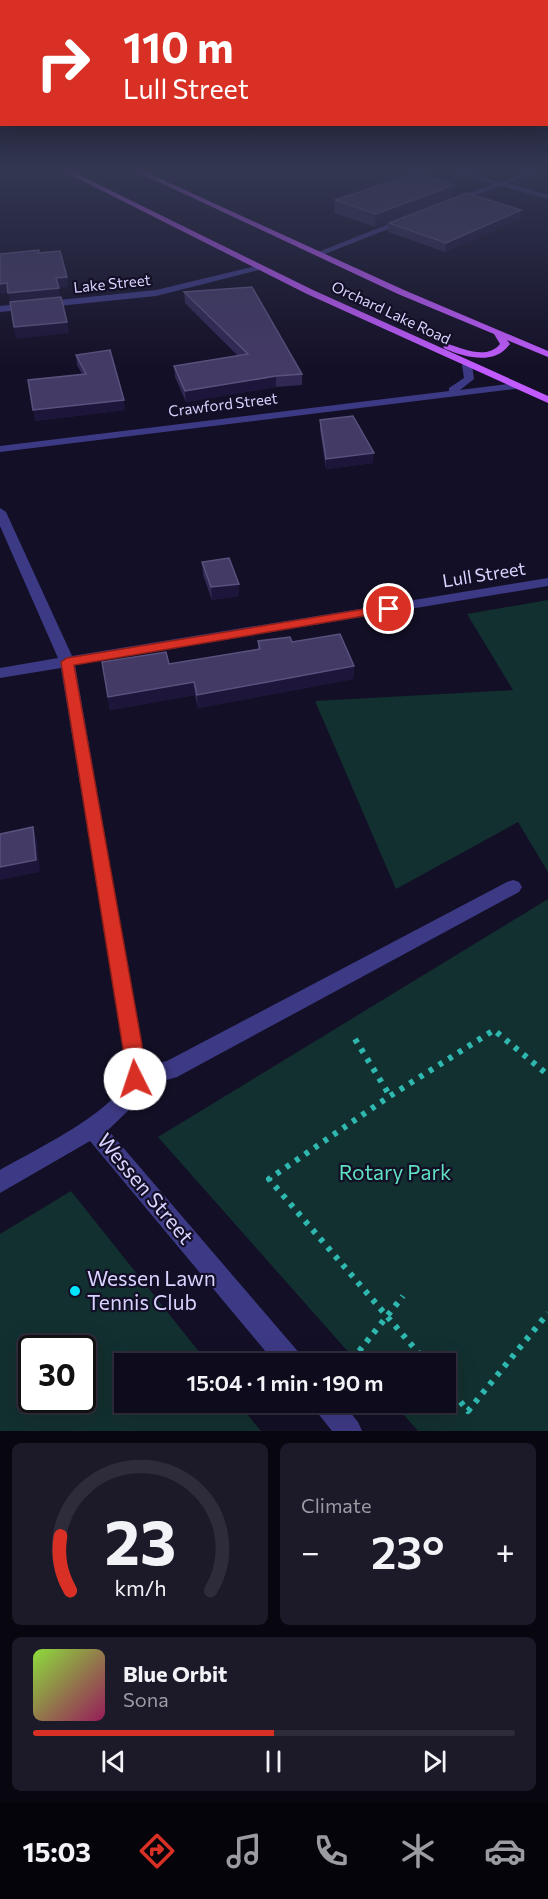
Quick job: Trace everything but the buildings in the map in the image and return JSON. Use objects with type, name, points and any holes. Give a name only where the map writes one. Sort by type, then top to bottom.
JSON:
[{"type":"main road","name":"Orchard Lake Road","points":[[198,236],[310,292],[548,400]]},
{"type":"main road","name":"Orchard Lake Road","points":[[279,236],[498,334],[548,354]]},
{"type":"main road","points":[[310,292],[330,293],[466,354],[483,354],[503,348],[505,344],[498,334]]},
{"type":"street","points":[[317,254],[366,236]]},
{"type":"street","name":"Lake Street","points":[[0,309],[156,292],[260,267]]},
{"type":"street","points":[[450,392],[469,379],[467,365]]},
{"type":"street","name":"Crawford Street","points":[[0,449],[450,392],[515,386]]},
{"type":"street","points":[[0,512],[67,662],[133,1045],[135,1079],[170,1070],[513,887]]},
{"type":"street","name":"Lull Street","points":[[0,673],[548,582]]},
{"type":"street","name":"Wessen Street","points":[[135,1079],[132,1088],[109,1116],[93,1128],[283,1353]]},
{"type":"street","points":[[0,1182],[93,1128]]},
{"type":"street","points":[[334,1413],[349,1431]]},
{"type":"path","points":[[419,1353],[269,1179],[390,1096],[494,1030],[548,1075]]},
{"type":"path","points":[[355,1039],[390,1096]]},
{"type":"path","points":[[358,1353],[403,1296]]},
{"type":"path","points":[[456,1396],[468,1411],[548,1313]]},
{"type":"green space","points":[[548,600],[548,872],[518,822],[396,889],[315,701],[513,690],[467,614]]},
{"type":"green space","name":"Rotary Park","points":[[548,899],[548,1431],[418,1431],[402,1413],[456,1413],[456,1353],[349,1353],[158,1137]]},
{"type":"green space","name":"Wessen Lawn Tennis Club","points":[[71,1191],[200,1353],[114,1353],[114,1413],[246,1413],[261,1431],[0,1431],[0,1234]]},
{"type":"place","name":"Wessen Lawn Tennis Club","points":[[75,1291]]},
{"type":"route","points":[[135,1079],[133,1045],[67,662],[389,609]]}]
